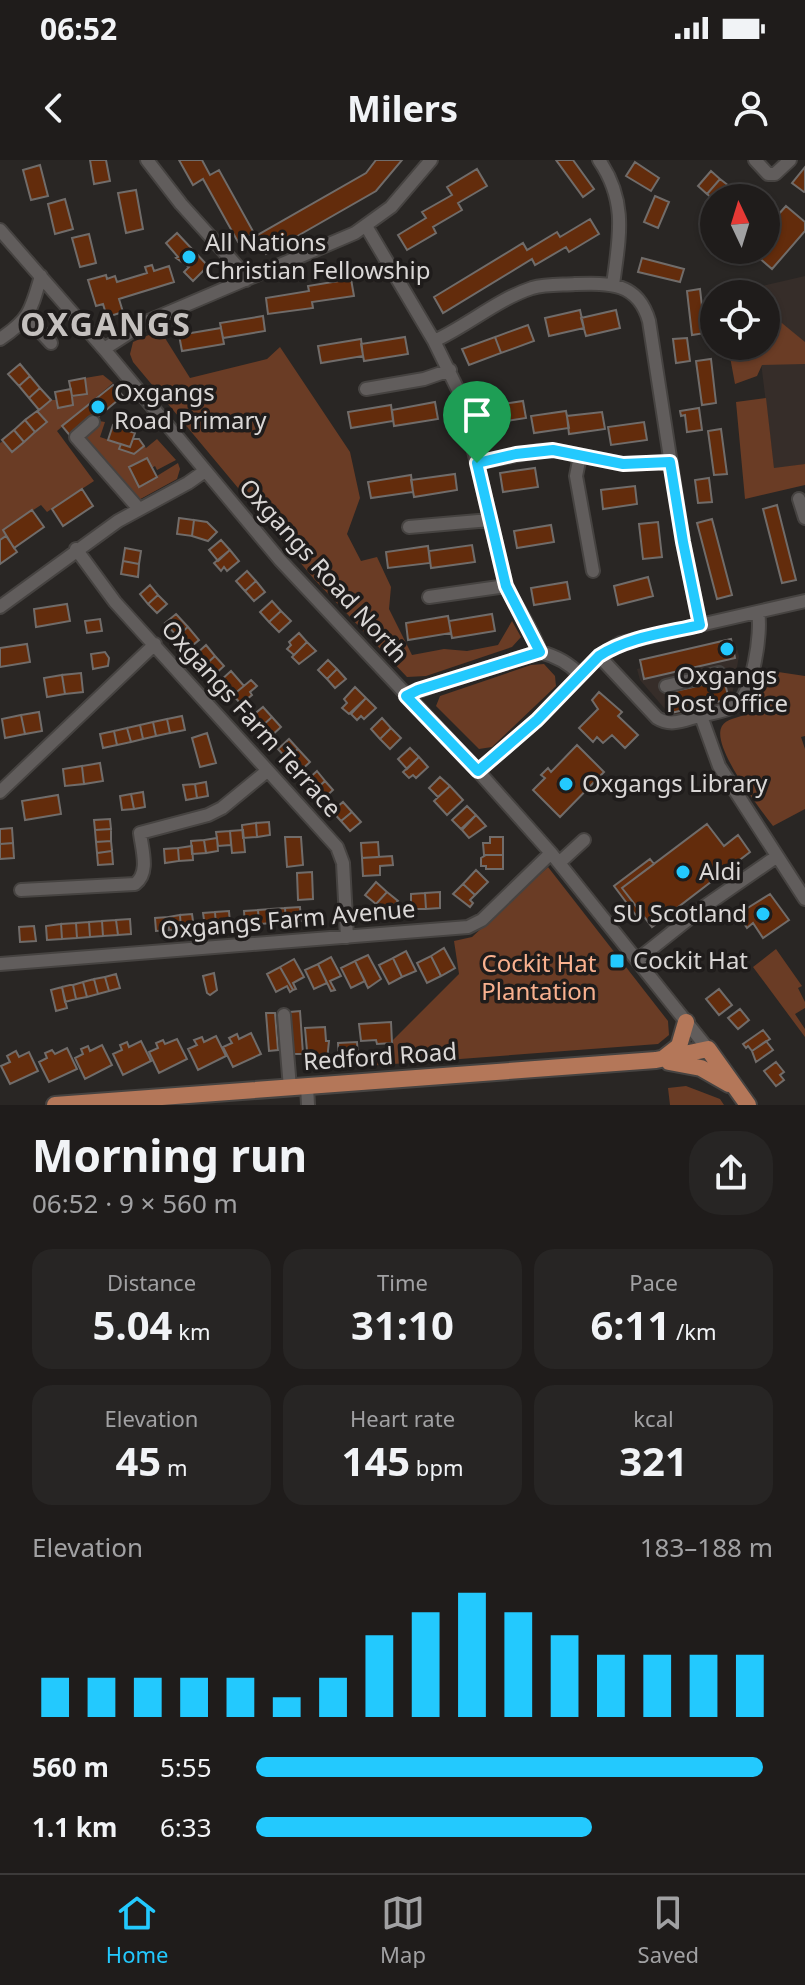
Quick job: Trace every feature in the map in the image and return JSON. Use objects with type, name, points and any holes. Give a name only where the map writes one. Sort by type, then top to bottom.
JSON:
[{"type":"main road","points":[[656,1060],[671,1054],[679,1046],[686,1022]]},
{"type":"main road","points":[[708,1049],[748,1105]]},
{"type":"main road","name":"Redford Road","points":[[55,1105],[656,1060],[708,1049]]},
{"type":"main road","points":[[656,1060],[701,1068],[736,1088]]},
{"type":"street","points":[[147,160],[246,280]]},
{"type":"street","points":[[104,349],[146,322],[330,245],[366,226],[391,207],[431,160]]},
{"type":"street","points":[[599,160],[617,198],[621,225],[613,285]]},
{"type":"street","points":[[755,160],[768,174],[775,174],[790,160]]},
{"type":"street","points":[[366,226],[434,341],[461,396],[506,586],[540,652]]},
{"type":"street","name":"Oxgangs Road North","points":[[0,230],[280,560],[478,771],[555,858],[708,1049]]},
{"type":"street","points":[[0,339],[27,317],[41,276]]},
{"type":"street","points":[[434,341],[531,288],[547,285],[613,285],[633,294],[646,309],[683,542],[700,625]]},
{"type":"street","points":[[27,317],[51,343]]},
{"type":"street","points":[[366,389],[424,379],[450,370]]},
{"type":"street","points":[[93,422],[76,437],[139,509]]},
{"type":"street","points":[[477,463],[553,450],[623,464],[670,462]]},
{"type":"street","points":[[580,456],[576,476],[593,571]]},
{"type":"street","points":[[0,607],[76,549],[205,471]]},
{"type":"street","points":[[799,499],[805,518]]},
{"type":"street","points":[[409,527],[490,520]]},
{"type":"street","name":"Oxgangs Farm Terrace","points":[[76,549],[103,588],[341,854],[347,937]]},
{"type":"street","points":[[429,597],[506,586]]},
{"type":"street","points":[[478,771],[537,720],[599,656],[621,643],[805,601]]},
{"type":"street","points":[[599,656],[657,718],[672,723],[732,708],[745,695],[758,641],[758,612]]},
{"type":"street","points":[[0,792],[155,644]]},
{"type":"street","points":[[406,696],[540,652],[553,655],[572,666],[580,675]]},
{"type":"street","points":[[666,686],[719,673]]},
{"type":"street","points":[[701,716],[719,766],[805,899]]},
{"type":"street","points":[[21,890],[135,884],[142,879],[144,871],[139,829],[208,815],[222,808],[267,771]]},
{"type":"street","name":"Oxgangs Farm Avenue","points":[[0,964],[475,925],[555,858],[584,840]]},
{"type":"street","points":[[637,960],[705,906],[776,857]]},
{"type":"street","points":[[284,1015],[298,1087],[308,1105]]},
{"type":"shaded area","points":[[805,276],[805,464],[774,469],[761,360],[780,360],[780,282]]},
{"type":"shaded area","points":[[736,645],[739,656],[731,701],[671,716],[640,680],[637,669]]},
{"type":"green space","points":[[780,321],[805,342],[805,364],[762,365],[757,376],[735,384],[731,360],[780,360]]},
{"type":"green space","points":[[160,330],[190,378],[267,359],[280,347],[350,452],[360,498],[347,534],[361,561],[377,557],[391,587],[389,609],[412,655],[498,645],[512,621],[521,637],[512,647],[426,676],[407,677],[314,579],[133,362],[130,354],[133,342]]},
{"type":"green space","points":[[103,375],[113,383],[57,431],[94,481],[47,512],[41,505],[3,530],[6,536],[0,540],[0,443],[3,441],[12,451],[47,423],[38,412],[51,400],[57,400],[58,407],[73,405],[72,396],[87,394],[85,378]]},
{"type":"green space","points":[[766,398],[774,468],[805,464],[805,485],[745,499],[736,402]]},
{"type":"green space","points":[[99,421],[105,422],[100,437],[121,444],[120,449],[146,448],[157,439],[176,460],[157,470],[155,466],[152,468],[147,458],[129,467],[139,487],[178,463],[177,479],[135,502],[79,436]]},
{"type":"green space","points":[[544,664],[555,676],[556,686],[492,747],[479,749],[436,706],[440,696],[531,665]]},
{"type":"green space","points":[[765,670],[805,676],[805,736],[801,737],[805,749],[805,809],[773,826],[738,778],[720,735],[724,724],[744,715],[753,706]]},
{"type":"green space","name":"Cockit Hat Plantation","points":[[548,867],[668,1021],[669,1035],[658,1044],[367,1066],[459,974],[454,941],[472,937]]},
{"type":"green space","points":[[776,949],[802,986],[798,988],[805,1008],[795,1014],[805,1029],[805,1037],[753,967]]},
{"type":"green space","points":[[686,1086],[720,1099],[724,1105],[670,1105],[668,1088]]},
{"type":"building","points":[[90,160],[106,160],[110,181],[94,184]]},
{"type":"building","points":[[179,160],[202,160],[210,175],[219,170],[254,233],[238,242],[203,179],[193,185]]},
{"type":"building","points":[[376,160],[402,160],[376,191],[266,254],[256,236],[366,173]]},
{"type":"building","points":[[556,160],[573,160],[594,189],[583,197]]},
{"type":"building","points":[[635,162],[659,178],[651,191],[626,176]]},
{"type":"building","points":[[40,165],[48,196],[31,200],[23,170]]},
{"type":"building","points":[[805,167],[805,191],[804,192],[792,183]]},
{"type":"building","points":[[477,169],[487,186],[458,203],[462,210],[433,227],[436,233],[407,250],[398,235],[426,218],[422,212],[452,195],[447,187]]},
{"type":"building","points":[[711,171],[720,179],[716,184],[698,186]]},
{"type":"building","points":[[136,190],[143,229],[126,233],[118,193]]},
{"type":"building","points":[[655,196],[669,202],[658,228],[644,222]]},
{"type":"building","points":[[65,199],[73,229],[55,234],[48,204]]},
{"type":"building","points":[[786,206],[805,222],[805,231],[780,260],[780,213]]},
{"type":"building","points":[[590,219],[599,234],[569,252],[566,247],[535,265],[532,259],[443,313],[434,297],[523,243],[527,250],[557,232],[560,237]]},
{"type":"building","name":"All Nations Christian Fellowship","points":[[177,233],[208,266],[193,281],[184,272],[189,267],[176,258],[166,243]]},
{"type":"building","points":[[89,234],[96,263],[80,267],[72,238]]},
{"type":"building","points":[[642,258],[684,269],[680,282],[638,272]]},
{"type":"building","points":[[152,265],[154,271],[169,266],[174,282],[119,299],[123,312],[107,317],[103,304],[96,306],[88,280],[106,275],[107,279],[115,276],[117,282],[147,273],[145,267]]},
{"type":"building","points":[[351,279],[354,296],[312,302],[313,308],[268,314],[266,298],[309,291],[308,286]]},
{"type":"building","points":[[700,289],[700,334],[692,335],[687,291]]},
{"type":"building","points":[[580,310],[584,328],[549,336],[545,318]]},
{"type":"building","points":[[616,310],[620,328],[586,336],[581,318]]},
{"type":"building","points":[[263,316],[265,331],[223,338],[220,323]]},
{"type":"building","points":[[528,325],[534,341],[501,353],[495,337]]},
{"type":"building","points":[[221,328],[224,344],[182,351],[179,335]]},
{"type":"building","points":[[405,337],[408,354],[364,361],[361,344]]},
{"type":"building","points":[[495,337],[501,353],[469,365],[462,349]]},
{"type":"building","points":[[687,338],[690,361],[676,363],[673,339]]},
{"type":"building","points":[[361,339],[363,356],[321,363],[318,346]]},
{"type":"building","points":[[711,360],[716,403],[702,405],[696,361]]},
{"type":"building","points":[[20,364],[30,376],[19,386],[8,374]]},
{"type":"building","points":[[30,376],[40,388],[29,398],[19,386]]},
{"type":"building","points":[[85,378],[87,394],[72,396],[69,381]]},
{"type":"building","name":"Oxgangs Road Primary","points":[[113,385],[123,396],[72,438],[62,426]]},
{"type":"building","points":[[40,388],[51,400],[39,410],[29,398]]},
{"type":"building","points":[[71,389],[73,405],[58,408],[55,392]]},
{"type":"building","points":[[523,401],[526,418],[492,423],[489,406]]},
{"type":"building","points":[[435,402],[438,419],[394,426],[392,410]]},
{"type":"building","points":[[391,405],[393,421],[351,428],[348,412]]},
{"type":"building","points":[[699,408],[702,430],[687,432],[685,415],[681,416],[680,411]]},
{"type":"building","points":[[37,411],[47,422],[35,432],[25,420]]},
{"type":"building","points":[[566,411],[569,428],[534,433],[531,416]]},
{"type":"building","points":[[602,412],[605,429],[569,434],[567,416]]},
{"type":"building","points":[[25,420],[35,432],[24,442],[14,430]]},
{"type":"building","points":[[118,420],[128,423],[126,430],[135,433],[130,447],[108,440]]},
{"type":"building","points":[[644,422],[647,440],[611,445],[608,427]]},
{"type":"building","points":[[721,429],[727,474],[714,475],[708,431]]},
{"type":"building","points":[[14,430],[24,442],[12,452],[2,440]]},
{"type":"building","points":[[133,439],[139,439],[144,446],[134,454],[119,449],[121,444],[130,447]]},
{"type":"building","points":[[147,458],[157,477],[139,487],[129,467]]},
{"type":"building","points":[[535,468],[538,487],[503,492],[500,473]]},
{"type":"building","points":[[455,474],[457,490],[414,497],[411,480]]},
{"type":"building","points":[[411,475],[413,492],[371,498],[368,482]]},
{"type":"building","points":[[709,478],[712,502],[698,503],[695,480]]},
{"type":"building","points":[[635,486],[637,504],[603,509],[601,490]]},
{"type":"building","points":[[82,489],[93,506],[63,526],[52,509]]},
{"type":"building","points":[[777,505],[796,580],[782,583],[763,509]]},
{"type":"building","points":[[32,510],[44,527],[14,548],[3,530]]},
{"type":"building","points":[[179,518],[194,520],[192,536],[177,534]]},
{"type":"building","points":[[712,519],[732,595],[717,599],[697,523]]},
{"type":"building","points":[[194,520],[207,522],[217,532],[208,541],[192,536]]},
{"type":"building","points":[[658,522],[662,557],[643,559],[639,524]]},
{"type":"building","points":[[551,525],[554,542],[517,548],[514,531]]},
{"type":"building","points":[[6,536],[17,552],[0,564],[0,540]]},
{"type":"building","points":[[221,540],[230,550],[218,561],[209,550]]},
{"type":"building","points":[[472,545],[475,562],[431,568],[429,551]]},
{"type":"building","points":[[428,546],[430,563],[388,568],[386,552]]},
{"type":"building","points":[[125,548],[141,551],[139,564],[123,561]]},
{"type":"building","points":[[230,550],[239,561],[227,571],[224,567],[221,571],[214,563]]},
{"type":"building","points":[[123,561],[139,564],[138,577],[121,574]]},
{"type":"building","points":[[247,571],[256,581],[245,591],[236,581]]},
{"type":"building","points":[[648,577],[653,596],[618,605],[614,586]]},
{"type":"building","points":[[256,581],[265,592],[254,601],[245,591]]},
{"type":"building","points":[[567,582],[570,599],[534,605],[531,588]]},
{"type":"building","points":[[150,585],[158,595],[148,604],[140,594]]},
{"type":"building","points":[[158,595],[167,604],[157,613],[148,604]]},
{"type":"building","points":[[272,601],[281,611],[269,622],[260,612]]},
{"type":"building","points":[[67,604],[70,621],[36,627],[34,609]]},
{"type":"building","points":[[281,611],[291,621],[279,632],[269,622]]},
{"type":"building","points":[[176,614],[188,627],[177,636],[165,623]]},
{"type":"building","points":[[492,614],[495,631],[452,638],[449,621]]},
{"type":"building","points":[[448,616],[451,633],[408,640],[406,623]]},
{"type":"building","points":[[100,619],[102,631],[87,633],[85,621]]},
{"type":"building","points":[[188,627],[199,640],[188,649],[177,636]]},
{"type":"building","points":[[299,633],[307,642],[294,655],[287,649],[291,645],[289,642]]},
{"type":"building","points":[[731,639],[735,658],[644,679],[640,660]]},
{"type":"building","points":[[307,642],[316,651],[299,664],[292,657]]},
{"type":"building","points":[[27,644],[30,662],[0,667],[0,648]]},
{"type":"building","points":[[206,645],[215,656],[204,666],[195,655]]},
{"type":"building","points":[[105,652],[109,658],[108,666],[93,669],[91,654]]},
{"type":"building","points":[[215,656],[224,666],[213,676],[204,666]]},
{"type":"building","points":[[328,660],[337,669],[327,679],[318,670]]},
{"type":"building","points":[[337,669],[346,679],[335,688],[327,679]]},
{"type":"building","points":[[231,671],[244,686],[233,695],[220,681]]},
{"type":"building","points":[[81,673],[83,692],[65,694],[62,675]]},
{"type":"building","points":[[62,675],[65,694],[47,697],[44,678]]},
{"type":"building","points":[[251,680],[257,686],[241,704],[233,695]]},
{"type":"building","points":[[724,680],[729,699],[671,713],[666,693]]},
{"type":"building","points":[[355,687],[366,698],[349,714],[342,708],[347,703],[344,699]]},
{"type":"building","points":[[599,692],[622,712],[618,716],[638,735],[625,748],[612,735],[603,743],[597,737],[593,742],[579,728],[598,709],[592,700]]},
{"type":"building","points":[[366,698],[376,708],[364,719],[361,716],[357,720],[351,714]]},
{"type":"building","points":[[263,707],[272,717],[261,727],[252,716]]},
{"type":"building","points":[[39,712],[42,731],[25,734],[21,715]]},
{"type":"building","points":[[21,715],[25,734],[5,738],[2,719]]},
{"type":"building","points":[[182,716],[185,730],[170,733],[167,719]]},
{"type":"building","points":[[272,717],[281,727],[270,737],[261,727]]},
{"type":"building","points":[[382,718],[391,728],[380,739],[371,729]]},
{"type":"building","points":[[167,719],[170,733],[156,736],[153,722]]},
{"type":"building","points":[[153,722],[156,736],[143,739],[140,725]]},
{"type":"building","points":[[140,725],[143,739],[131,742],[127,728]]},
{"type":"building","points":[[127,728],[131,742],[117,745],[114,731]]},
{"type":"building","points":[[391,728],[401,738],[390,749],[380,739]]},
{"type":"building","points":[[114,731],[117,745],[103,748],[100,734]]},
{"type":"building","points":[[207,733],[216,763],[200,767],[192,738]]},
{"type":"building","points":[[289,739],[298,749],[287,759],[278,749]]},
{"type":"building","name":"Oxgangs Library","points":[[577,745],[604,772],[560,817],[533,790],[545,778],[541,775],[548,768],[551,772]]},
{"type":"building","points":[[410,748],[419,757],[407,769],[398,759]]},
{"type":"building","points":[[298,749],[310,762],[297,774],[287,759]]},
{"type":"building","points":[[419,757],[428,767],[416,778],[413,775],[409,778],[403,772]]},
{"type":"building","points":[[100,763],[103,781],[84,784],[82,766]]},
{"type":"building","points":[[82,766],[84,784],[65,786],[63,769]]},
{"type":"building","points":[[317,771],[325,781],[314,791],[306,781]]},
{"type":"building","points":[[440,777],[450,786],[438,797],[429,788]]},
{"type":"building","points":[[325,781],[333,790],[322,800],[314,791]]},
{"type":"building","points":[[206,782],[208,796],[197,798],[195,784]]},
{"type":"building","points":[[195,784],[197,798],[186,800],[183,785]]},
{"type":"building","points":[[450,786],[463,800],[447,815],[434,801]]},
{"type":"building","points":[[143,792],[145,807],[134,809],[131,794]]},
{"type":"building","points":[[131,794],[134,809],[122,810],[120,796]]},
{"type":"building","points":[[58,795],[61,814],[25,820],[22,801]]},
{"type":"building","points":[[343,802],[352,812],[341,821],[332,811]]},
{"type":"building","points":[[467,806],[476,815],[461,829],[452,820]]},
{"type":"building","points":[[352,812],[361,822],[350,831],[341,821]]},
{"type":"building","points":[[476,815],[486,826],[469,838],[462,830]]},
{"type":"building","points":[[110,819],[111,829],[95,830],[94,820]]},
{"type":"building","points":[[269,822],[270,835],[257,837],[256,823]]},
{"type":"building","points":[[256,823],[257,837],[243,838],[242,825]]},
{"type":"building","name":"Aldi","points":[[707,824],[724,846],[738,835],[750,852],[652,927],[622,888]]},
{"type":"building","points":[[12,828],[13,843],[0,844],[0,829]]},
{"type":"building","points":[[111,829],[111,841],[96,842],[95,830]]},
{"type":"building","points":[[243,830],[245,852],[232,853],[230,831]]},
{"type":"building","points":[[230,831],[231,845],[218,846],[216,832]]},
{"type":"building","points":[[285,837],[301,837],[303,865],[287,867]]},
{"type":"building","points":[[490,837],[503,837],[503,855],[484,855],[483,843],[490,843]]},
{"type":"building","points":[[217,838],[218,851],[206,853],[204,840]]},
{"type":"building","points":[[204,840],[206,853],[192,854],[191,841]]},
{"type":"building","points":[[111,841],[112,851],[97,853],[96,842]]},
{"type":"building","points":[[378,842],[379,857],[362,858],[361,843]]},
{"type":"building","points":[[13,843],[14,858],[0,859],[0,844]]},
{"type":"building","points":[[192,846],[193,860],[179,861],[178,848]]},
{"type":"building","points":[[178,848],[179,861],[165,863],[164,849]]},
{"type":"building","points":[[112,851],[113,864],[98,865],[97,853]]},
{"type":"building","points":[[503,855],[503,869],[481,866],[481,858]]},
{"type":"building","points":[[392,856],[393,865],[380,866],[380,875],[363,876],[362,858]]},
{"type":"building","points":[[650,859],[654,864],[622,888],[643,915],[638,918],[614,886]]},
{"type":"building","points":[[476,870],[488,882],[475,895],[463,884]]},
{"type":"building","points":[[312,872],[313,899],[298,900],[297,873]]},
{"type":"building","points":[[376,882],[387,892],[376,904],[365,895]]},
{"type":"building","points":[[463,884],[475,895],[470,900],[473,903],[470,907],[453,894]]},
{"type":"building","points":[[387,892],[398,901],[387,914],[376,904]]},
{"type":"building","points":[[440,892],[440,908],[426,909],[425,893]]},
{"type":"building","points":[[425,893],[426,909],[411,909],[411,894]]},
{"type":"building","points":[[770,894],[789,920],[763,938],[753,923],[747,928],[739,916]]},
{"type":"building","points":[[300,907],[301,921],[286,922],[285,908]]},
{"type":"building","points":[[285,908],[286,922],[273,923],[271,909]]},
{"type":"building","points":[[271,909],[273,923],[259,924],[258,910]]},
{"type":"building","points":[[258,910],[259,924],[245,925],[244,911]]},
{"type":"building","points":[[229,911],[230,925],[216,926],[215,912]]},
{"type":"building","points":[[215,912],[216,926],[205,927],[203,913]]},
{"type":"building","points":[[192,914],[194,928],[181,929],[180,915]]},
{"type":"building","points":[[180,915],[181,929],[169,930],[168,917]]},
{"type":"building","points":[[168,917],[169,930],[156,931],[155,918]]},
{"type":"building","points":[[130,919],[131,934],[118,935],[116,920]]},
{"type":"building","points":[[116,920],[118,935],[103,936],[102,921]]},
{"type":"building","points":[[102,921],[103,936],[90,937],[89,922]]},
{"type":"building","points":[[89,922],[90,937],[77,938],[76,923]]},
{"type":"building","points":[[76,923],[77,938],[62,939],[61,924]]},
{"type":"building","points":[[61,924],[62,939],[47,940],[46,926]]},
{"type":"building","points":[[34,926],[36,941],[20,942],[19,927]]},
{"type":"building","points":[[444,948],[455,968],[441,976],[431,956]]},
{"type":"building","points":[[406,951],[416,971],[402,977],[393,958]]},
{"type":"building","points":[[368,955],[381,979],[368,988],[355,961]]},
{"type":"building","points":[[431,956],[441,976],[427,983],[417,963]]},
{"type":"building","points":[[331,957],[341,976],[330,981],[335,990],[331,991],[318,964]]},
{"type":"building","points":[[393,958],[402,977],[389,984],[379,965]]},
{"type":"building","points":[[294,959],[304,977],[293,983],[296,989],[293,990],[280,967]]},
{"type":"building","points":[[355,961],[365,981],[351,988],[341,968]]},
{"type":"building","points":[[318,964],[327,983],[314,989],[305,970]]},
{"type":"building","points":[[280,967],[293,990],[290,992],[287,986],[276,992],[267,974]]},
{"type":"building","points":[[214,973],[217,990],[210,995],[203,976]]},
{"type":"building","points":[[116,974],[120,988],[109,991],[105,977]]},
{"type":"building","points":[[105,977],[109,991],[98,994],[94,979]]},
{"type":"building","points":[[94,979],[98,994],[87,997],[83,982]]},
{"type":"building","points":[[83,982],[87,997],[76,999],[73,985]]},
{"type":"building","points":[[73,985],[76,999],[65,1002],[62,987]]},
{"type":"building","points":[[62,987],[67,1008],[56,1011],[51,990]]},
{"type":"building","points":[[719,989],[732,1005],[719,1015],[706,999]]},
{"type":"building","points":[[740,1009],[749,1020],[738,1029],[728,1018]]},
{"type":"building","points":[[300,1011],[303,1054],[293,1054],[290,1012]]},
{"type":"building","points":[[266,1013],[275,1013],[278,1050],[269,1051]]},
{"type":"building","points":[[391,1022],[392,1043],[361,1041],[359,1024]]},
{"type":"building","points":[[325,1027],[326,1041],[329,1041],[327,1060],[308,1062],[305,1028]]},
{"type":"building","points":[[763,1030],[770,1039],[752,1051],[748,1046],[746,1048],[743,1044]]},
{"type":"building","points":[[251,1033],[261,1054],[233,1067],[223,1047],[232,1043],[229,1038],[237,1034],[239,1039]]},
{"type":"building","points":[[216,1036],[226,1056],[198,1070],[188,1049],[197,1045],[194,1040],[202,1037],[204,1042]]},
{"type":"building","points":[[177,1039],[187,1059],[159,1073],[149,1052],[158,1048],[156,1043],[163,1040],[165,1044]]},
{"type":"building","points":[[141,1041],[151,1061],[123,1075],[113,1054],[122,1050],[120,1045],[127,1042],[129,1047]]},
{"type":"building","points":[[766,1041],[773,1050],[756,1062],[752,1051]]},
{"type":"building","points":[[357,1042],[358,1058],[339,1059],[338,1043]]},
{"type":"building","points":[[102,1045],[112,1065],[85,1079],[75,1058],[83,1054],[81,1049],[88,1046],[90,1051]]},
{"type":"building","points":[[67,1048],[77,1069],[49,1082],[39,1062],[47,1058],[45,1053],[52,1050],[55,1054]]},
{"type":"building","points":[[16,1051],[19,1057],[29,1052],[38,1071],[10,1084],[1,1066],[10,1062],[7,1056]]},
{"type":"building","points":[[776,1062],[784,1072],[780,1075],[784,1080],[776,1086],[764,1071]]},
{"type":"place","name":"All Nations Christian Fellowship","points":[[189,257]]},
{"type":"place","name":"Oxgangs Road Primary","points":[[98,407]]},
{"type":"place","name":"Oxgangs Post Office","points":[[727,649]]},
{"type":"place","name":"Oxgangs Library","points":[[566,784]]},
{"type":"place","name":"Aldi","points":[[683,872]]},
{"type":"place","name":"SU Scotland","points":[[763,914]]},
{"type":"place","name":"Cockit Hat","points":[[617,961]]},
{"type":"district","name":"OXGANGS","points":[[106,325]]},
{"type":"route","points":[[553,450],[623,464],[670,462],[700,625],[621,643],[609,649],[537,720],[478,771],[406,696],[540,652],[506,586],[477,463],[553,450]]}]
